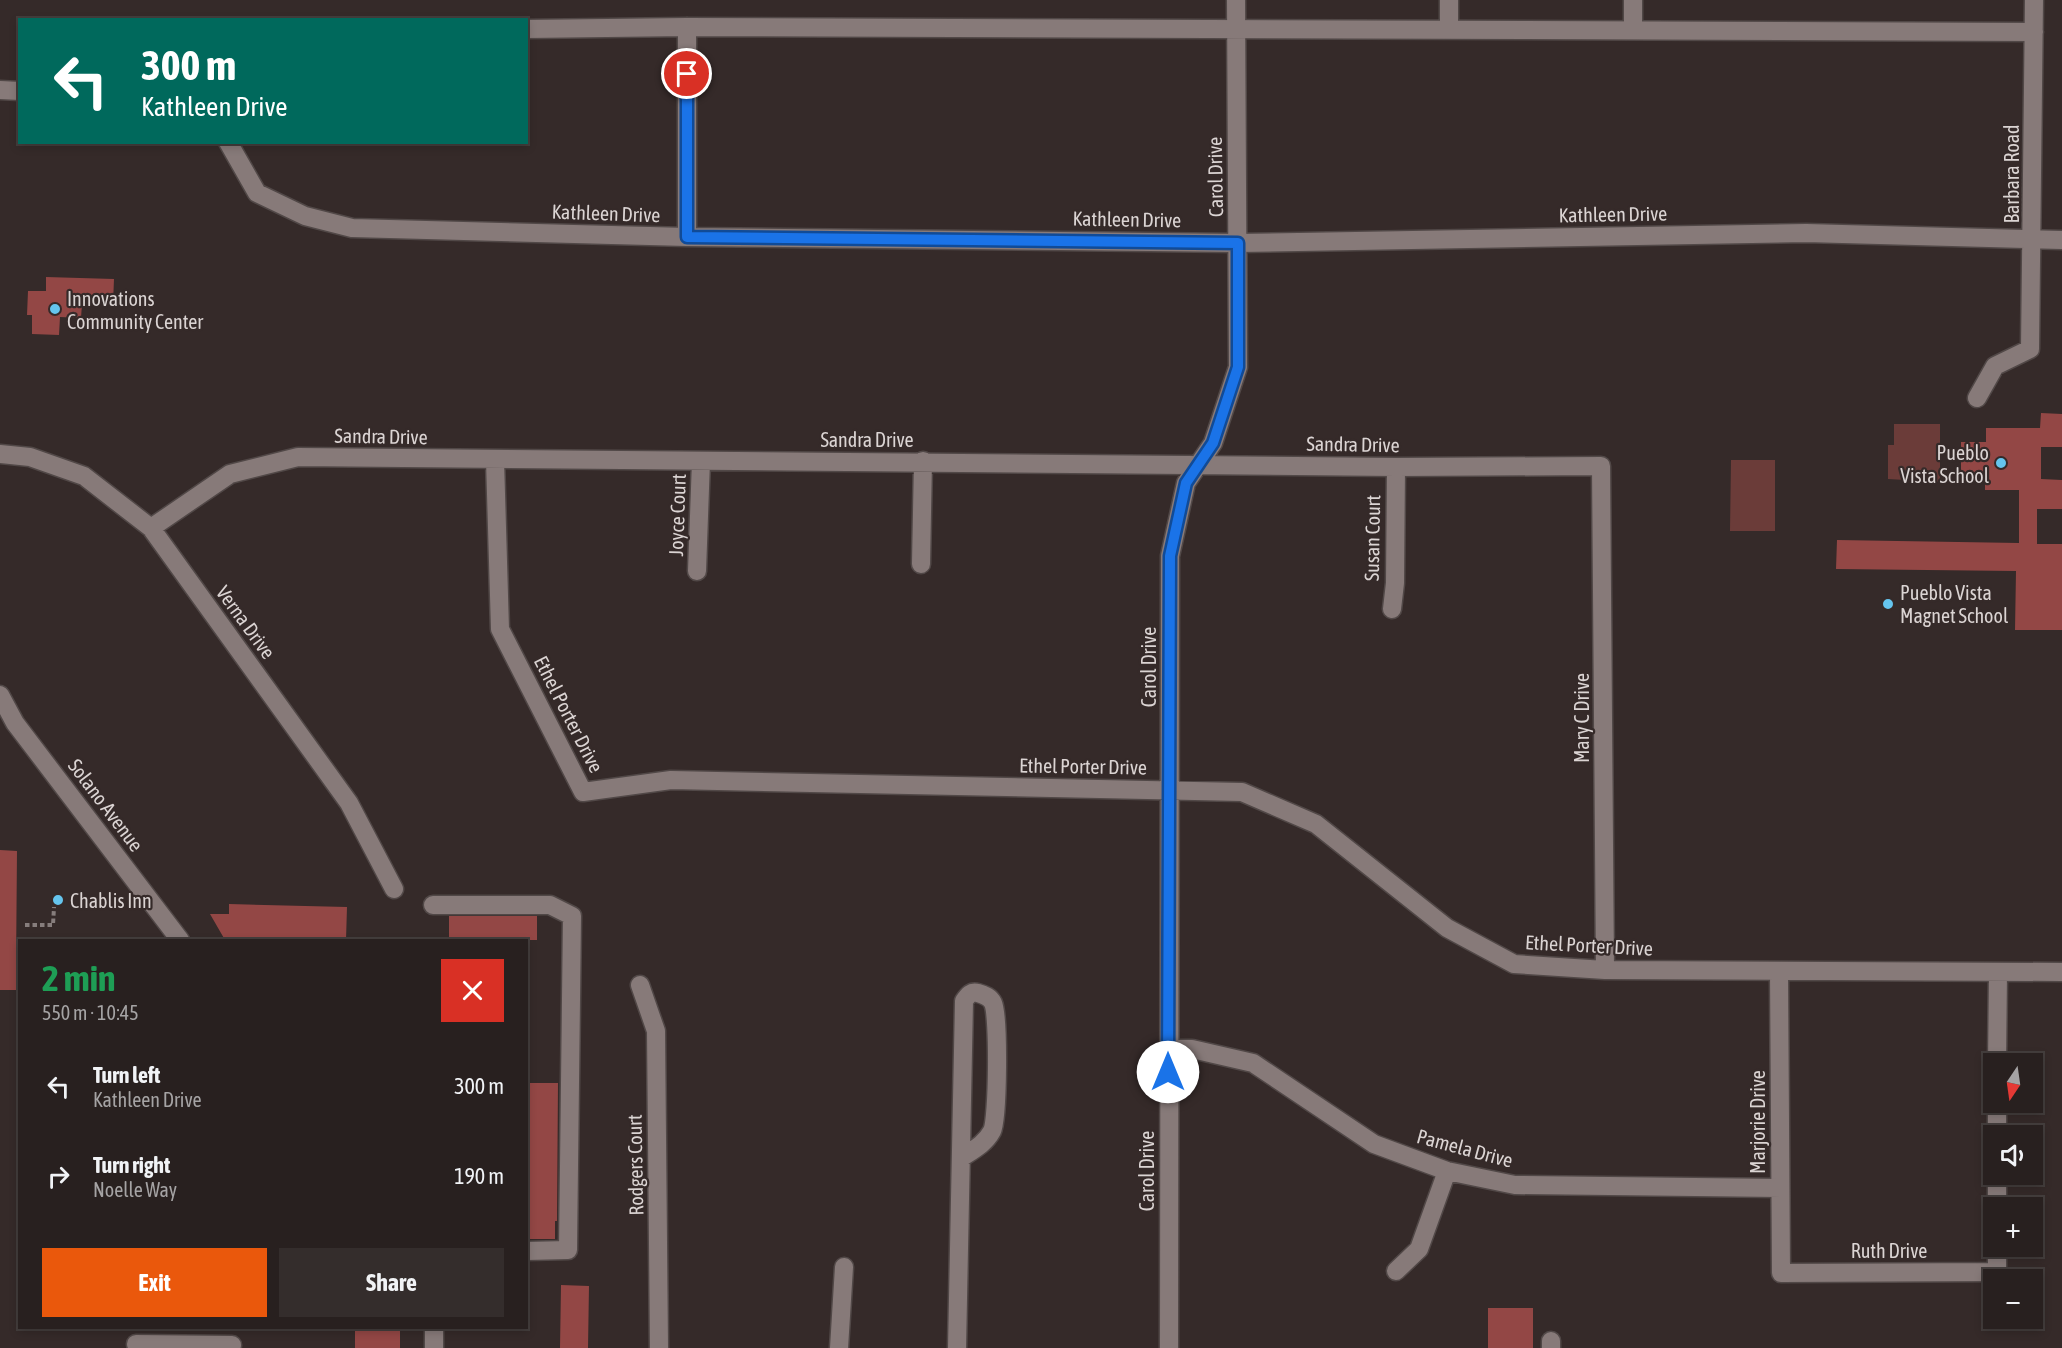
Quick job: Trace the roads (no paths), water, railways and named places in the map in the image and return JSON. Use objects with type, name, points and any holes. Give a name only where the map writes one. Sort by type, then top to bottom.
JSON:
[{"type":"street","name":"Carol Drive","points":[[1169,1348],[1170,556],[1186,483],[1213,443],[1238,367],[1236,0]]},
{"type":"street","points":[[1449,0],[1449,30]]},
{"type":"street","points":[[1633,0],[1633,29]]},
{"type":"street","name":"Barbara Road","points":[[1977,398],[1995,366],[2030,349],[2034,0]]},
{"type":"street","points":[[687,27],[687,237]]},
{"type":"street","points":[[528,29],[687,27],[2034,32]]},
{"type":"street","points":[[0,90],[18,90]]},
{"type":"street","name":"Kathleen Drive","points":[[229,144],[257,193],[305,216],[352,228],[687,237],[1238,243],[1806,233],[2062,240]]},
{"type":"street","name":"Verna Drive","points":[[0,454],[30,457],[84,476],[151,528],[349,803],[394,889]]},
{"type":"street","name":"Sandra Drive","points":[[151,528],[230,474],[298,457],[1396,467],[1601,466]]},
{"type":"street","name":"Ethel Porter Drive","points":[[495,460],[500,629],[583,792],[671,780],[1242,792],[1316,824],[1447,928],[1514,964],[1605,970],[2062,972]]},
{"type":"street","name":"Joyce Court","points":[[698,571],[701,461]]},
{"type":"street","points":[[921,564],[923,461]]},
{"type":"street","name":"Mary C Drive","points":[[1601,466],[1605,970]]},
{"type":"street","name":"Susan Court","points":[[1392,609],[1395,583],[1396,467]]},
{"type":"street","name":"Solano Avenue","points":[[0,695],[15,723],[179,939]]},
{"type":"street","points":[[433,905],[550,905],[572,915],[568,1250],[528,1251]]},
{"type":"street","name":"Marjorie Drive","points":[[1779,972],[1781,1273]]},
{"type":"street","points":[[1998,972],[1998,1053]]},
{"type":"street","name":"Rodgers Court","points":[[640,985],[656,1031],[659,1348]]},
{"type":"street","points":[[957,1348],[964,1001],[968,994],[975,992],[992,1001],[997,1022],[995,1122],[987,1139],[961,1158]]},
{"type":"street","name":"Pamela Drive","points":[[1168,1049],[1192,1049],[1254,1064],[1374,1144],[1447,1171],[1515,1185],[1780,1188]]},
{"type":"street","points":[[1396,1271],[1419,1249],[1447,1171]]},
{"type":"street","name":"Ruth Drive","points":[[1781,1273],[1997,1272],[1997,1257]]},
{"type":"street","points":[[839,1348],[844,1267]]},
{"type":"street","points":[[434,1329],[434,1348]]},
{"type":"street","points":[[136,1344],[182,1347],[232,1340]]},
{"type":"place","name":"Innovations Community Center","points":[[55,309]]},
{"type":"place","name":"Pueblo Vista School","points":[[2001,463]]},
{"type":"place","name":"Pueblo Vista Magnet School","points":[[1888,604]]},
{"type":"place","name":"Chablis Inn","points":[[58,900]]}]
